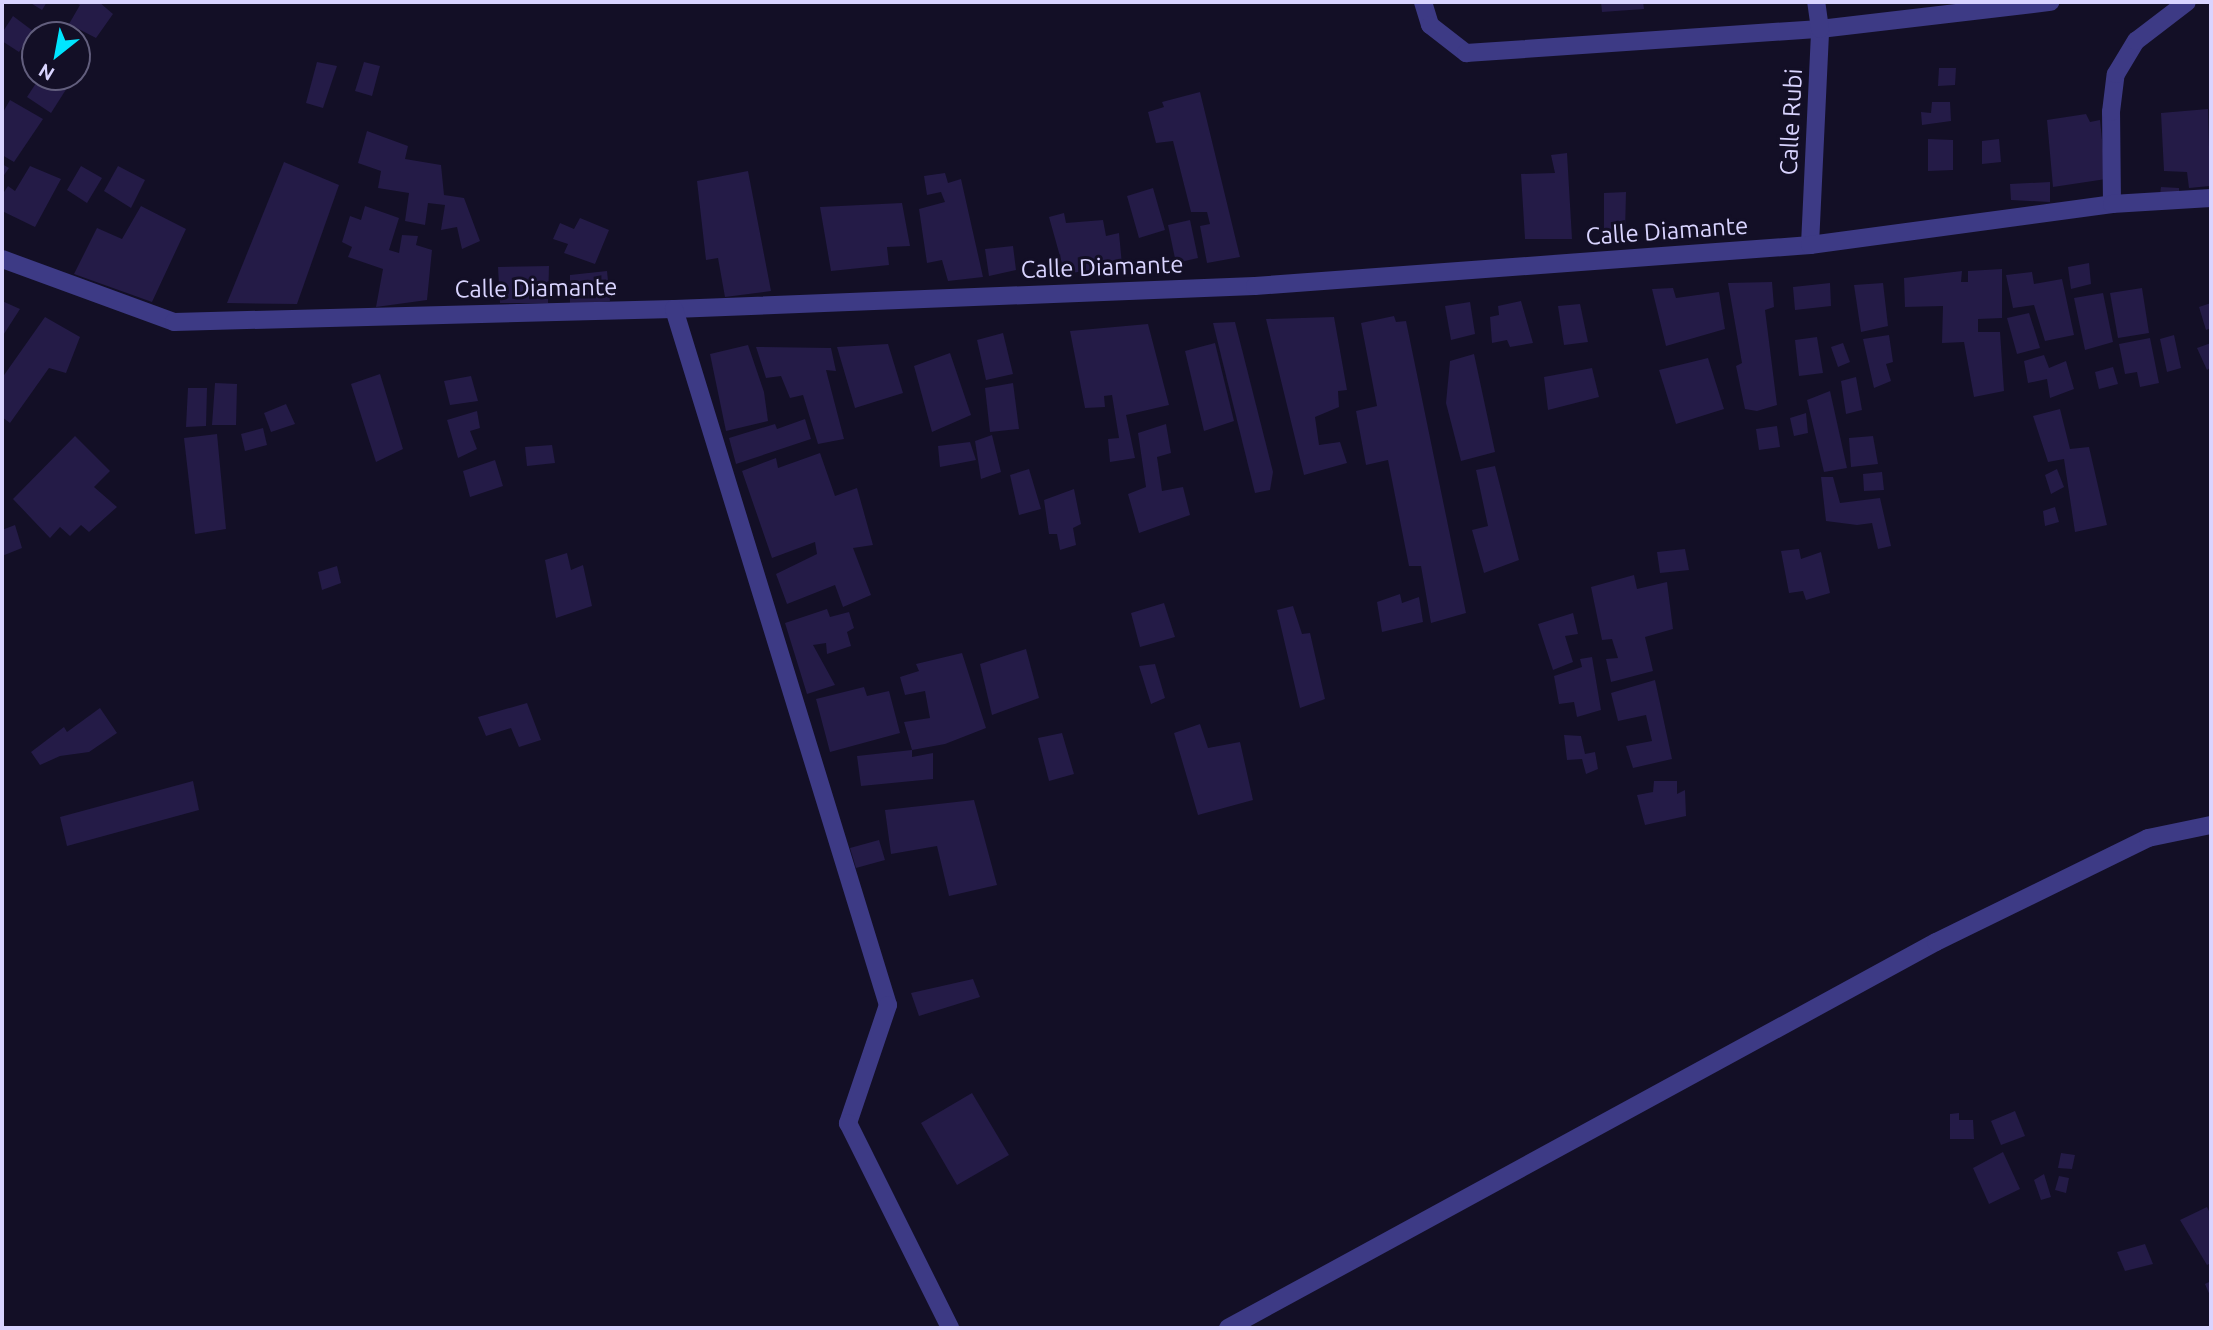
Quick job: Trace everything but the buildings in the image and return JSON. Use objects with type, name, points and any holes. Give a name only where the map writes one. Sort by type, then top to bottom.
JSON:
[{"type":"street","points":[[1423,2],[1430,25],[1466,53],[1820,29],[2050,2]]},
{"type":"street","name":"Calle Rubi","points":[[1810,244],[1820,29],[1816,2]]},
{"type":"street","points":[[2112,204],[2111,112],[2116,74],[2136,41],[2187,2]]},
{"type":"street","name":"Calle Diamante","points":[[2,259],[174,322],[674,309],[1255,286],[1810,244],[2112,204],[2211,198]]},
{"type":"street","points":[[674,309],[887,1005],[848,1123],[950,1328]]},
{"type":"street","points":[[1228,1328],[1936,942],[2148,838],[2211,825]]}]
